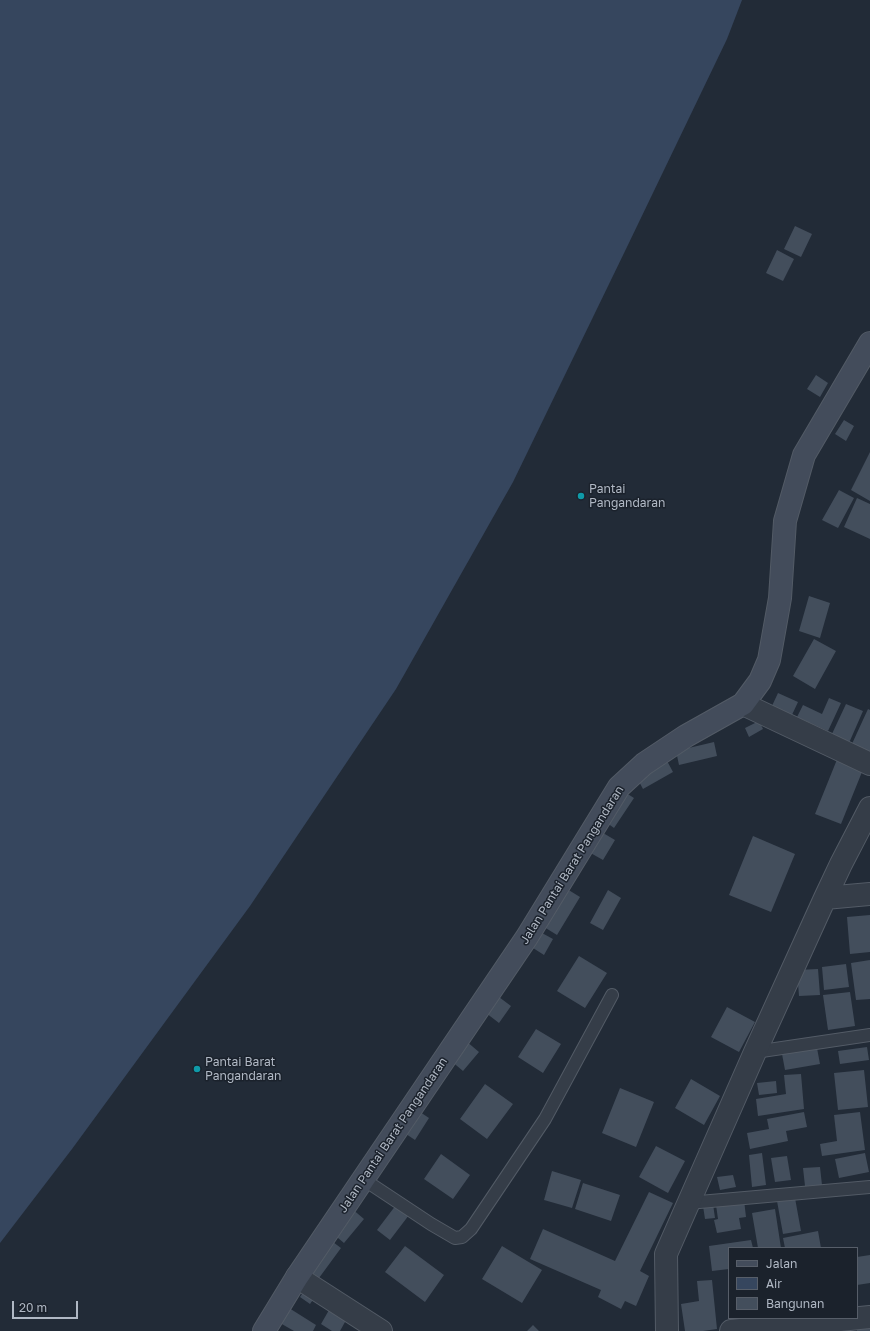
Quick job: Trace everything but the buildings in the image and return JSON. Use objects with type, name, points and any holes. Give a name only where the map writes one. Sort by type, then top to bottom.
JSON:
[{"type":"street","name":"Jalan Pantai Barat Pangandaran","points":[[264,1331],[297,1277],[527,937],[619,786],[644,764],[686,736],[743,704],[760,681],[768,660],[780,598],[785,521],[804,455],[870,343]]},
{"type":"street","points":[[743,704],[870,764]]},
{"type":"street","points":[[668,1331],[666,1254],[840,864],[870,808]]},
{"type":"street","points":[[825,898],[870,894]]},
{"type":"street","points":[[297,1277],[381,1331]]},
{"type":"street","points":[[858,1318],[870,1317]]},
{"type":"street","points":[[731,1331],[850,1319]]},
{"type":"lane","points":[[363,1179],[431,1224],[456,1238],[462,1237],[472,1229],[545,1119],[612,994]]},
{"type":"lane","points":[[755,1052],[870,1035]]},
{"type":"lane","points":[[688,1204],[870,1187]]},
{"type":"water","points":[[0,0],[742,0],[727,39],[513,482],[396,689],[250,906],[72,1149],[0,1243]]},
{"type":"place","name":"Pantai Pangandaran","points":[[581,496]]},
{"type":"place","name":"Pantai Barat Pangandaran","points":[[197,1069]]}]
